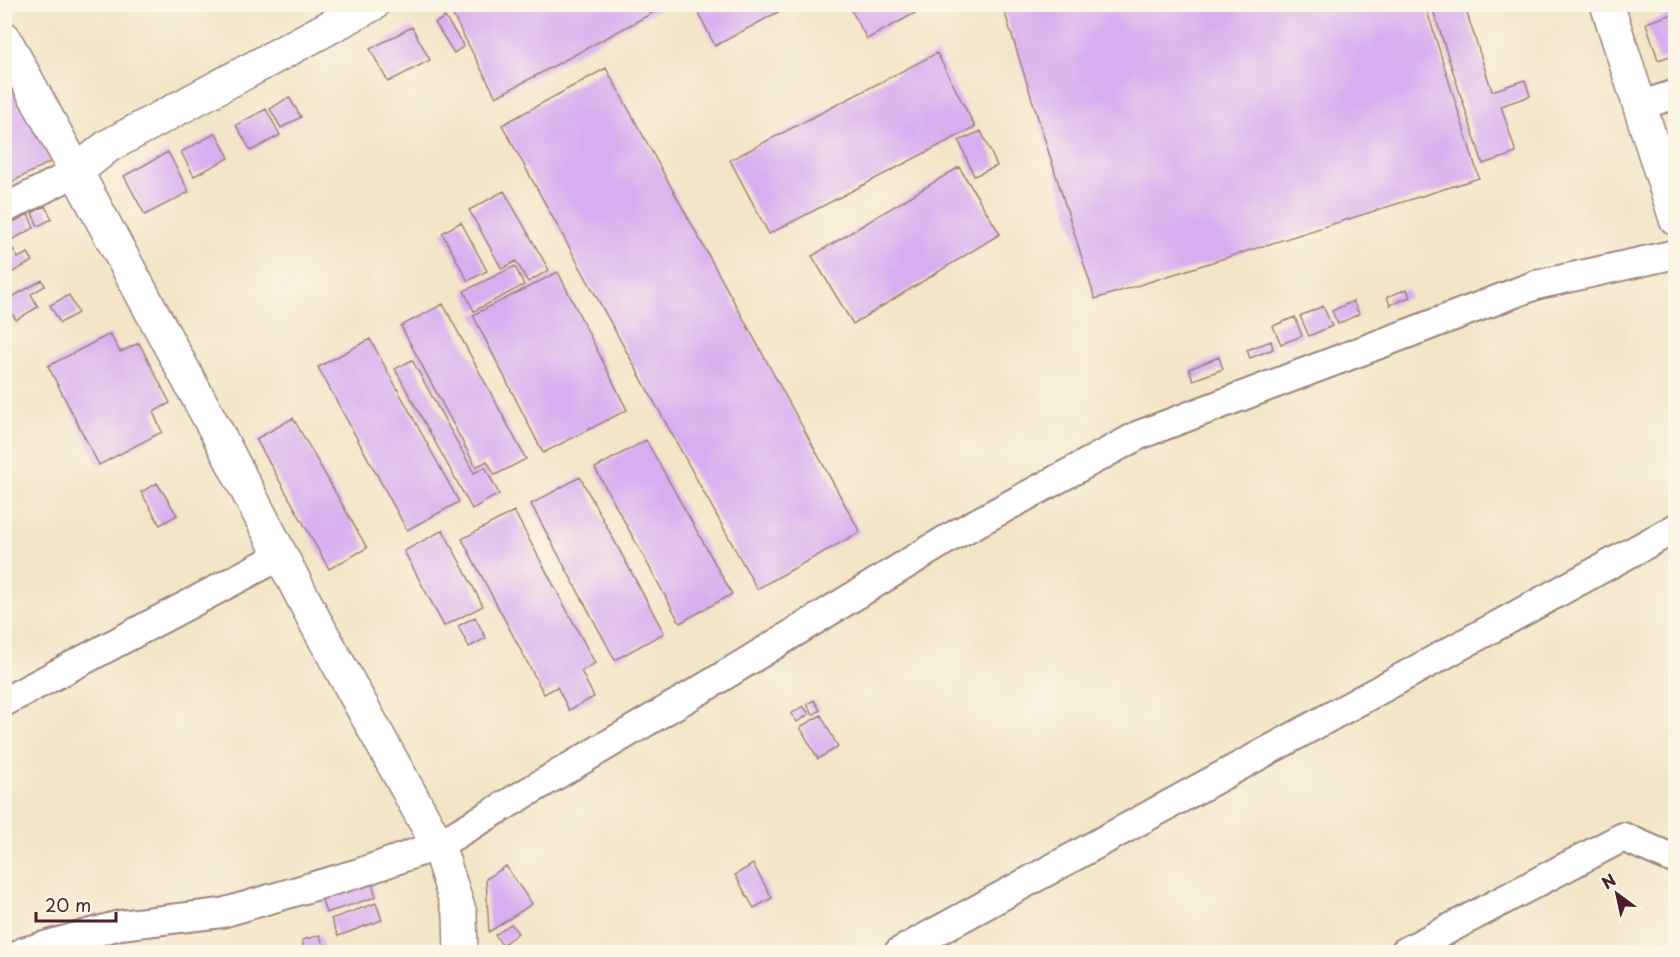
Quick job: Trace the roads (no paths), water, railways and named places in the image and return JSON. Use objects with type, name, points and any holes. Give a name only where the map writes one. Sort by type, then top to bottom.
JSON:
[{"type":"street","points":[[4,209],[76,172],[108,146],[373,4]]},
{"type":"street","points":[[1607,4],[1676,219]]},
{"type":"street","points":[[4,38],[282,555],[316,623],[438,844],[460,914],[461,952]]},
{"type":"street","points":[[1639,106],[1676,94]]},
{"type":"street","points":[[22,952],[120,925],[222,913],[359,873],[438,844],[712,683],[949,538],[1139,435],[1536,285],[1676,254]]},
{"type":"street","points":[[899,952],[1676,528]]},
{"type":"street","points":[[4,702],[282,555]]},
{"type":"street","points":[[1405,952],[1623,837],[1676,860]]}]
